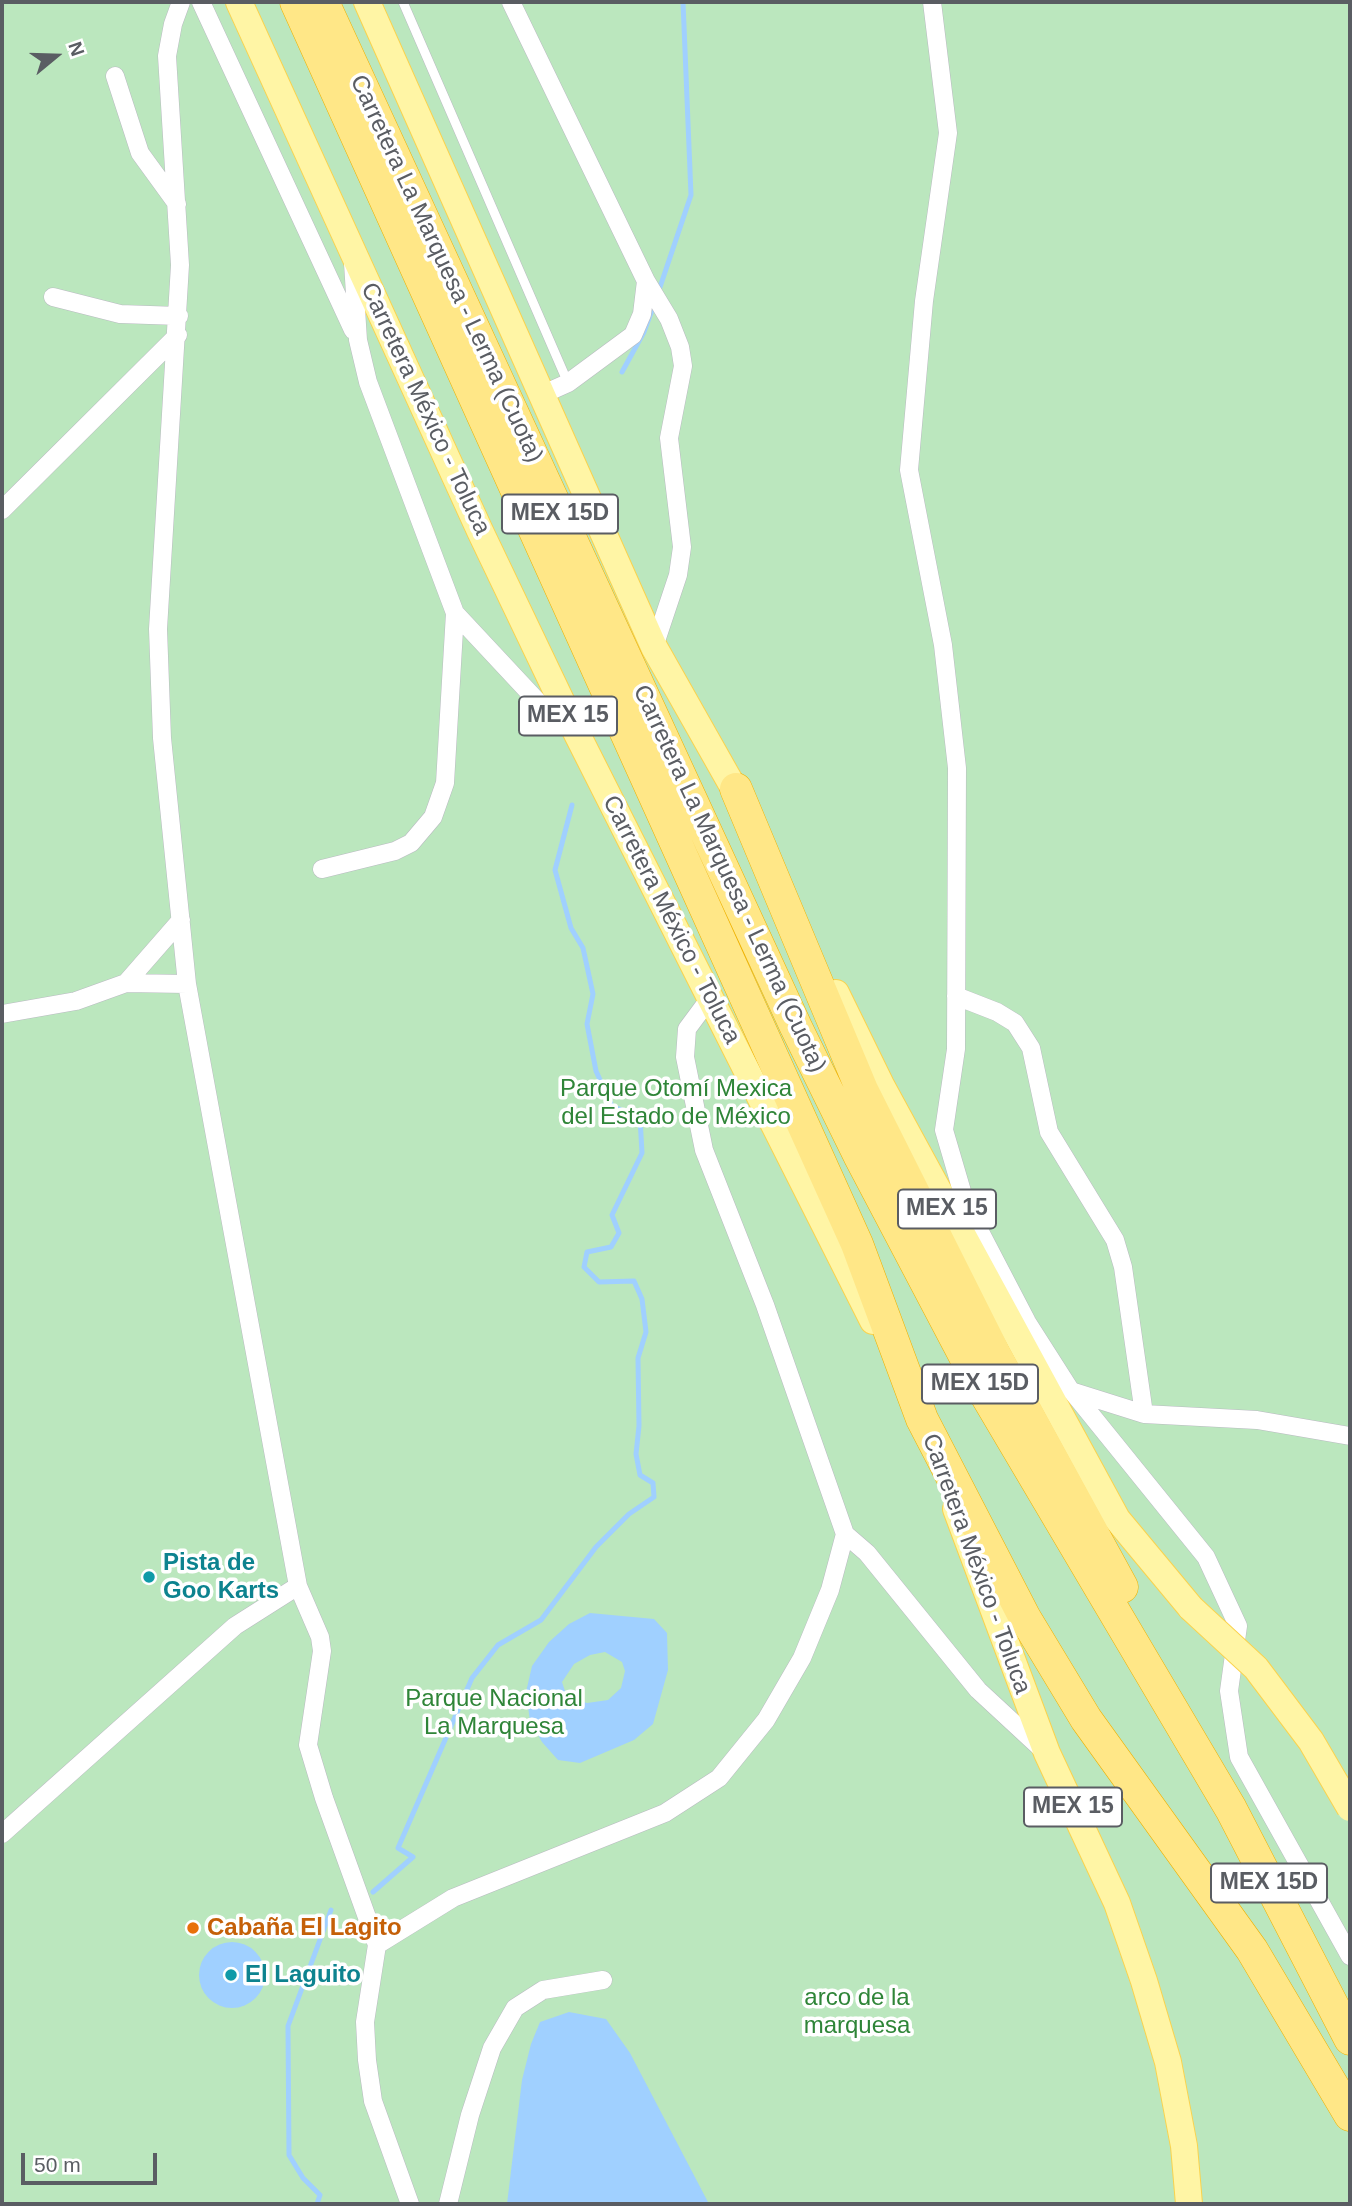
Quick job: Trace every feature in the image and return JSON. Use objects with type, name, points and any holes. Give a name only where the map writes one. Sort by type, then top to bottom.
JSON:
[{"type":"highway","name":"Carretera La Marquesa - Lerma (Cuota)","points":[[296,2],[858,1244],[922,1419]]},
{"type":"highway","name":"Carretera La Marquesa - Lerma (Cuota)","points":[[323,2],[796,1027],[859,1155],[979,1383],[1110,1608],[1186,1728]]},
{"type":"highway","points":[[736,789],[862,1090],[994,1353],[1154,1648],[1186,1728]]},
{"type":"highway","name":"MEX 15D","points":[[922,1419],[1025,1618],[1086,1719],[1252,1950],[1350,2115]]},
{"type":"highway","name":"MEX 15D","points":[[1186,1728],[1350,2039]]},
{"type":"main road","name":"Carretera México - Toluca","points":[[239,2],[576,734],[922,1419],[1047,1753],[1117,1903],[1144,1981],[1170,2074],[1184,2146],[1189,2204]]},
{"type":"main road","name":"MEX 15","points":[[367,2],[654,647],[736,789],[881,1085],[1040,1381],[1117,1519],[1191,1608],[1256,1668],[1311,1741],[1350,1808]]},
{"type":"street","points":[[181,2],[173,24],[167,56],[179,207],[179,316],[157,679],[187,984],[298,1586],[320,1637],[321,1651],[310,1722],[311,1755],[377,1945],[365,2022],[373,2101],[410,2204]]},
{"type":"street","points":[[201,2],[358,340]]},
{"type":"street","points":[[511,2],[680,346],[684,366],[669,438],[681,547],[678,575],[654,647]]},
{"type":"street","points":[[932,2],[948,133],[924,301],[909,470],[943,645],[957,768],[956,1049],[944,1130],[966,1205],[1027,1322],[1071,1391],[1206,1557],[1212,1568],[1238,1626],[1229,1691],[1239,1758],[1350,1956]]},
{"type":"street","points":[[115,76],[140,153],[179,207]]},
{"type":"street","points":[[352,250],[358,340],[368,382],[455,613],[539,703],[576,734]]},
{"type":"street","points":[[541,395],[568,383],[633,335],[649,287]]},
{"type":"street","points":[[53,297],[120,314],[179,316]]},
{"type":"street","points":[[2,510],[177,335]]},
{"type":"street","points":[[322,869],[394,851],[411,842],[433,817],[445,783],[455,613]]},
{"type":"street","points":[[125,983],[181,920]]},
{"type":"street","points":[[2,1014],[76,1001],[125,983],[187,984]]},
{"type":"street","points":[[956,996],[997,1012],[1015,1023],[1031,1048],[1049,1132],[1115,1240],[1123,1267],[1144,1413]]},
{"type":"street","points":[[710,998],[687,1028],[685,1057],[704,1150],[765,1305],[845,1534],[867,1553],[978,1690],[1047,1753]]},
{"type":"street","points":[[1040,1381],[1144,1413],[1257,1420],[1350,1436]]},
{"type":"street","points":[[377,1945],[453,1898],[665,1813],[719,1778],[766,1720],[802,1658],[830,1590],[845,1534]]},
{"type":"street","points":[[2,1834],[235,1626],[298,1586]]},
{"type":"street","points":[[1231,1809],[1257,1791]]},
{"type":"street","points":[[448,2204],[470,2115],[492,2048],[515,2008],[543,1990],[603,1980]]},
{"type":"lane","points":[[403,2],[568,383]]},
{"type":"green space","name":"Parque Otomí Mexica del Estado de México","points":[[2,2],[1350,2],[1350,2204],[2,2204]]},
{"type":"water","points":[[590,1613],[654,1619],[667,1633],[668,1670],[653,1724],[634,1740],[580,1763],[558,1760],[542,1742],[530,1721],[526,1692],[532,1666],[549,1642],[569,1624]],"holes":[[[605,1652],[622,1662],[625,1671],[621,1688],[608,1700],[587,1703],[567,1697],[562,1682],[574,1664],[590,1655]]]},
{"type":"water","points":[[225,1942],[239,1942],[251,1947],[260,1956],[265,1975],[263,1988],[256,1999],[239,2008],[225,2008],[213,2003],[204,1994],[199,1982],[199,1968],[204,1956],[213,1947]]},
{"type":"water","points":[[569,2012],[606,2019],[630,2053],[709,2204],[507,2204],[522,2080],[531,2044],[540,2022]]},
{"type":"waterway","points":[[658,293],[691,195],[683,2]]},
{"type":"waterway","points":[[622,372],[644,332],[655,302]]},
{"type":"waterway","points":[[373,1892],[413,1857],[398,1848],[472,1678],[498,1645],[541,1620],[596,1547],[629,1514],[654,1497],[653,1483],[640,1475],[636,1454],[639,1426],[638,1358],[646,1332],[642,1299],[634,1281],[599,1282],[584,1267],[587,1252],[611,1247],[619,1233],[612,1215],[642,1153],[640,1118],[612,1106],[596,1071],[587,1024],[593,994],[583,948],[571,928],[555,870],[572,805]]},
{"type":"waterway","points":[[317,2204],[320,2195],[303,2178],[289,2155],[288,2026],[331,1910]]},
{"type":"place","name":"Pista de Goo Karts","points":[[149,1577]]},
{"type":"place","name":"Cabaña El Lagito","points":[[193,1928]]},
{"type":"place","name":"El Laguito","points":[[231,1975]]},
{"type":"park label","name":"Parque Nacional La Marquesa","points":[[494,1713]]},
{"type":"park label","name":"arco de la marquesa","points":[[857,2012]]}]
